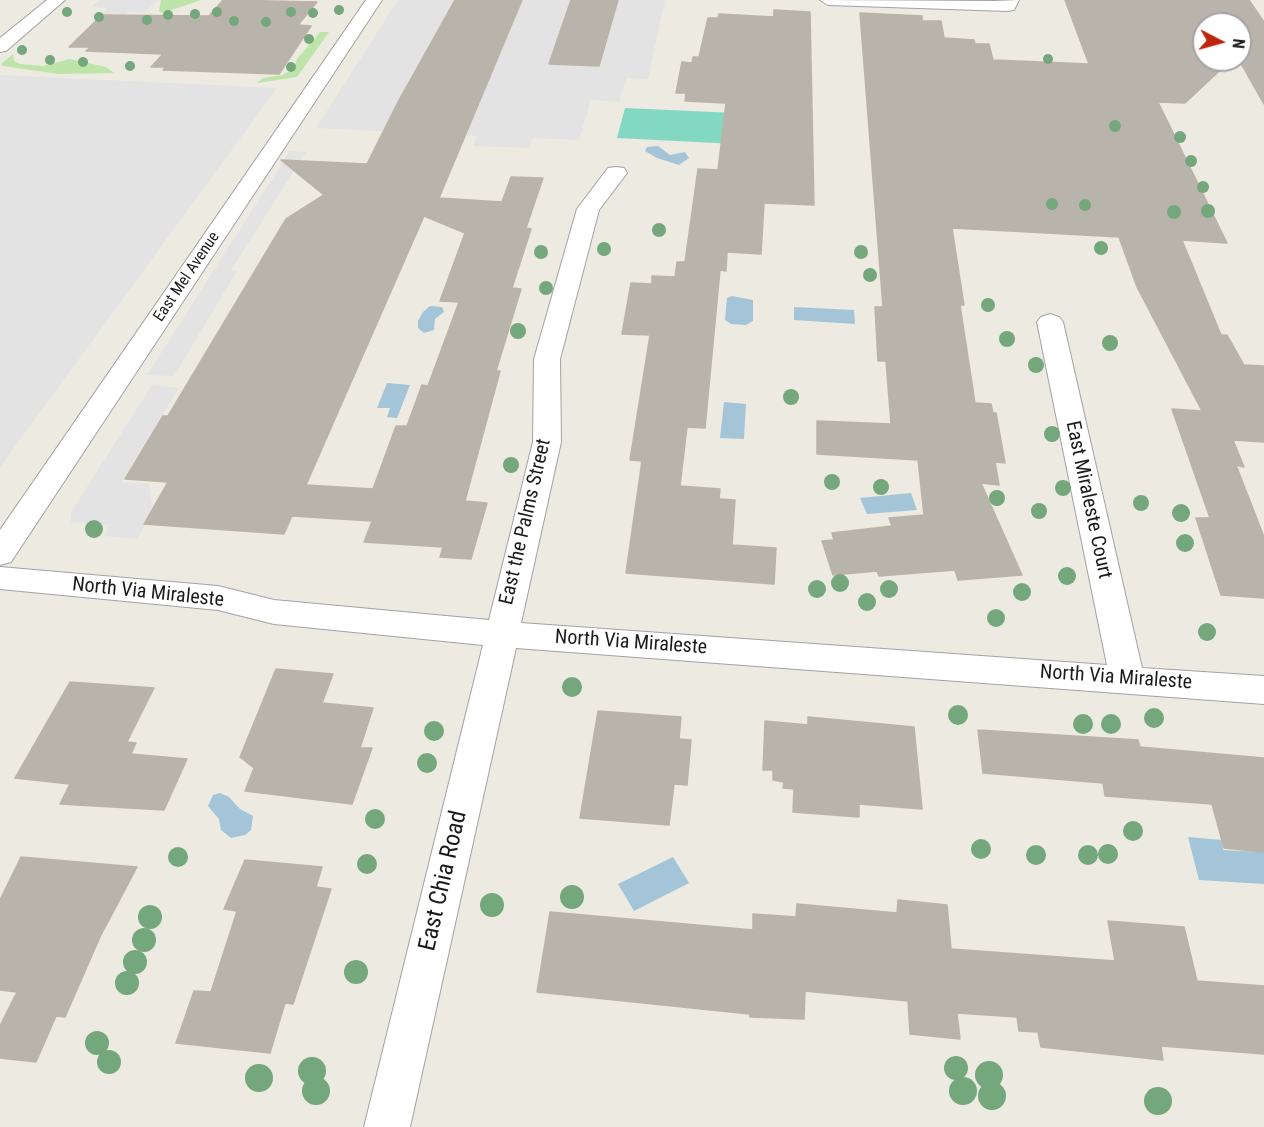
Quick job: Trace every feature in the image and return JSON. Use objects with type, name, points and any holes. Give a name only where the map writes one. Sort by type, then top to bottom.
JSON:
[{"type":"street","points":[[0,46],[57,0]]},
{"type":"street","name":"East Mel Avenue","points":[[0,554],[374,0]]},
{"type":"street","points":[[828,0],[1009,3]]},
{"type":"street","name":"East the Palms Street","points":[[500,634],[547,442],[547,359],[588,209],[616,173]]},
{"type":"street","name":"East Miraleste Court","points":[[1050,322],[1127,678]]},
{"type":"street","name":"North Via Miraleste","points":[[0,578],[218,598],[274,612],[500,634],[1127,678],[1264,690]]},
{"type":"street","name":"East Chia Road","points":[[387,1127],[500,634]]},
{"type":"green space","points":[[161,0],[201,0],[163,13],[159,11]]},
{"type":"green space","points":[[320,32],[329,32],[297,77],[257,83],[263,78],[283,75],[294,68],[297,59]]},
{"type":"green space","points":[[13,54],[14,61],[20,64],[43,66],[70,59],[106,67],[114,73],[59,74],[1,64]]},
{"type":"green space","points":[[625,108],[758,114],[756,145],[617,138]]},
{"type":"shaded area","points":[[99,0],[158,0],[144,13],[128,12],[125,15],[102,14],[107,8],[91,7]]},
{"type":"shaded area","points":[[398,0],[665,0],[648,79],[626,78],[619,102],[591,100],[579,140],[533,138],[529,148],[473,146],[477,136],[316,128]]},
{"type":"shaded area","points":[[0,75],[277,88],[0,467]]},
{"type":"shaded area","points":[[290,151],[306,152],[231,270],[237,271],[174,376],[147,375]]},
{"type":"shaded area","points":[[152,385],[179,388],[121,482],[149,484],[153,510],[137,539],[104,536],[109,525],[71,522],[71,512]]},
{"type":"water","points":[[658,146],[670,155],[685,152],[689,158],[679,165],[657,158],[645,151],[647,147]]},
{"type":"water","points":[[732,296],[753,300],[753,321],[746,325],[731,324],[725,320],[727,298]]},
{"type":"water","points":[[430,306],[442,307],[444,312],[435,319],[434,330],[424,333],[418,328],[418,321]]},
{"type":"water","points":[[794,307],[854,310],[855,324],[794,320]]},
{"type":"water","points":[[387,383],[410,385],[397,418],[387,417],[390,408],[377,408]]},
{"type":"water","points":[[724,402],[746,404],[744,439],[720,438]]},
{"type":"water","points":[[911,493],[917,510],[867,514],[860,498]]},
{"type":"water","points":[[220,793],[229,797],[240,809],[253,816],[251,830],[245,835],[231,838],[221,830],[219,819],[208,806],[213,795]]},
{"type":"water","points":[[1188,837],[1222,840],[1223,850],[1264,852],[1264,884],[1199,880]]},
{"type":"water","points":[[673,857],[689,883],[634,911],[618,884]]},
{"type":"building","points":[[223,0],[317,2],[298,25],[311,26],[279,74],[163,70],[166,67],[151,67],[163,54],[86,51],[91,47],[69,47],[102,15],[209,16]]},
{"type":"building","points":[[455,0],[522,0],[439,198],[502,202],[511,177],[543,178],[526,228],[531,229],[512,288],[521,289],[496,371],[500,371],[465,501],[487,503],[471,559],[440,557],[443,547],[364,542],[372,521],[292,516],[284,534],[144,524],[168,482],[125,479],[163,416],[168,416],[286,219],[324,195],[281,160],[367,164],[398,102]],"holes":[[[424,216],[465,233],[440,301],[459,302],[428,386],[422,385],[407,426],[396,426],[373,489],[306,485]]]},
{"type":"building","points":[[571,0],[618,0],[599,66],[549,64]]},
{"type":"building","points":[[1065,0],[1249,0],[1264,22],[1264,104],[1246,72],[1252,72],[1252,12],[1192,12],[1192,72],[1218,72],[1185,103],[1158,102],[1227,243],[1182,240],[1221,335],[1227,335],[1244,365],[1264,366],[1264,442],[1233,440],[1244,467],[1236,465],[1264,537],[1264,598],[1221,595],[1196,518],[1210,518],[1172,409],[1202,411],[1137,287],[1119,237],[1047,233],[952,228],[964,305],[960,305],[975,403],[991,404],[993,413],[996,413],[1005,463],[995,462],[999,485],[981,483],[1022,575],[958,580],[955,570],[879,576],[877,571],[833,575],[822,541],[834,540],[832,533],[892,526],[889,518],[924,515],[918,460],[817,454],[817,421],[891,424],[886,361],[878,361],[875,307],[883,307],[860,13],[922,16],[922,21],[941,21],[944,38],[974,40],[975,44],[989,44],[993,60],[1089,64]]},
{"type":"building","points":[[774,10],[810,12],[814,205],[764,203],[761,254],[727,252],[726,271],[720,270],[705,428],[687,427],[680,486],[720,489],[719,499],[735,500],[732,545],[776,548],[774,584],[626,573],[642,461],[630,460],[650,335],[622,334],[631,283],[652,284],[652,276],[675,277],[677,262],[685,262],[698,169],[718,170],[726,103],[685,101],[686,93],[676,93],[682,62],[692,63],[693,57],[699,57],[708,18],[718,18],[719,14],[774,17]]},
{"type":"building","points":[[276,669],[333,674],[322,703],[373,708],[360,748],[372,748],[352,804],[245,791],[254,768],[240,757]]},
{"type":"building","points":[[70,682],[154,688],[127,742],[136,743],[131,754],[187,759],[164,810],[60,804],[70,784],[15,778]]},
{"type":"building","points":[[598,711],[681,717],[679,739],[691,740],[687,785],[674,784],[669,825],[580,818]]},
{"type":"building","points":[[808,717],[914,727],[922,809],[859,804],[859,817],[793,812],[794,789],[783,788],[784,782],[773,780],[773,770],[763,770],[765,721],[808,725]]},
{"type":"building","points":[[978,730],[1138,740],[1140,747],[1264,758],[1264,852],[1224,848],[1212,804],[1105,796],[1103,783],[983,773]]},
{"type":"building","points":[[21,857],[137,867],[100,937],[65,1017],[56,1016],[36,1062],[0,1058],[0,1026],[17,992],[0,990],[0,900]]},
{"type":"building","points":[[245,860],[322,867],[316,887],[331,889],[293,1004],[285,1003],[270,1053],[176,1043],[194,991],[211,992],[237,911],[224,909]]},
{"type":"building","points":[[898,900],[947,905],[951,949],[1115,961],[1108,921],[1184,927],[1197,981],[1264,986],[1264,1054],[1161,1046],[1163,1060],[1041,1047],[1038,1032],[1019,1031],[1017,1017],[957,1013],[960,1039],[910,1034],[908,1001],[805,991],[804,1019],[750,1017],[750,1014],[537,992],[550,912],[753,930],[753,914],[796,917],[797,904],[897,913]]}]
